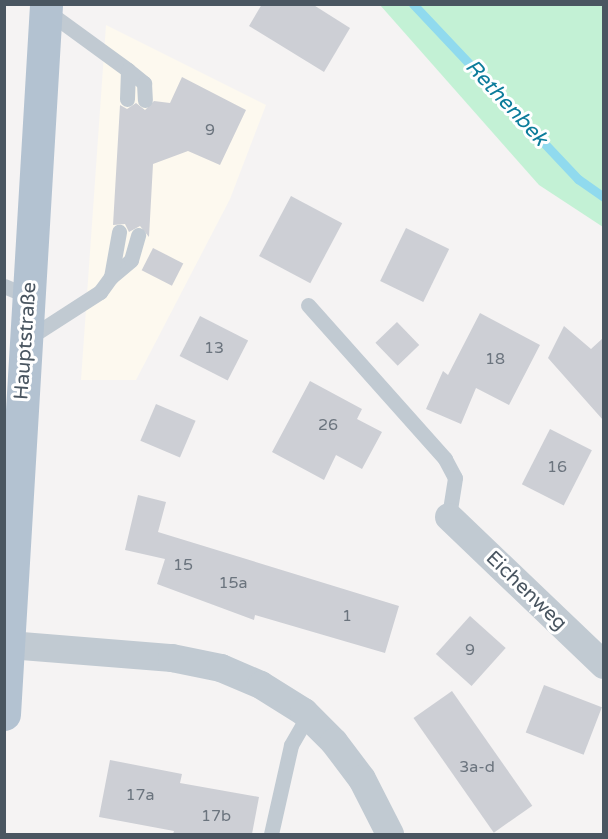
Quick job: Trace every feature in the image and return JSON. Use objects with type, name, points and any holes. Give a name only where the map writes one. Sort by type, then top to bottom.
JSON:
[{"type":"main road","name":"Hauptstraße","points":[[4,714],[9,645],[9,567],[27,339],[17,292],[46,8]]},
{"type":"street","name":"Eichenweg","points":[[449,517],[603,664]]},
{"type":"street","points":[[9,645],[198,662],[261,685],[308,715],[362,779],[390,834]]},
{"type":"lane","points":[[46,8],[144,83],[145,100]]},
{"type":"lane","points":[[127,99],[128,70]]},
{"type":"lane","points":[[111,276],[119,232]]},
{"type":"lane","points":[[27,339],[100,292],[111,276],[131,260],[138,235]]},
{"type":"lane","points":[[309,304],[445,459],[455,478],[449,517]]},
{"type":"lane","points":[[271,834],[291,745],[308,715]]},
{"type":"shaded area","points":[[106,25],[266,105],[230,199],[136,380],[81,380]]},
{"type":"green space","points":[[380,5],[603,5],[603,227],[539,185]]},
{"type":"building","points":[[262,4],[312,4],[350,28],[324,72],[249,26]]},
{"type":"building","points":[[182,77],[246,110],[220,165],[188,151],[153,164],[149,237],[140,226],[129,232],[125,224],[113,225],[120,105],[127,109],[136,103],[145,110],[154,101],[170,103]]},
{"type":"building","points":[[291,196],[342,223],[310,283],[259,256]]},
{"type":"building","points":[[406,228],[449,249],[423,302],[380,281]]},
{"type":"building","points":[[153,248],[183,263],[172,286],[142,270]]},
{"type":"building","points":[[480,313],[540,345],[509,405],[476,388],[461,424],[426,409],[443,371],[448,375]]},
{"type":"building","points":[[200,316],[248,341],[228,381],[180,356]]},
{"type":"building","points":[[397,322],[419,345],[398,366],[375,343]]},
{"type":"building","points":[[564,326],[591,349],[603,338],[603,420],[548,358]]},
{"type":"building","points":[[310,381],[362,409],[357,419],[382,432],[362,469],[336,455],[324,480],[272,452]]},
{"type":"building","points":[[156,404],[196,421],[180,458],[140,441]]},
{"type":"building","points":[[550,429],[592,450],[564,506],[522,484]]},
{"type":"building","points":[[138,495],[166,502],[158,532],[399,606],[385,653],[255,615],[254,620],[157,584],[165,559],[125,550]]},
{"type":"building","points":[[470,616],[506,648],[472,686],[436,654]]},
{"type":"building","points":[[544,685],[602,707],[584,755],[526,733]]},
{"type":"building","points":[[452,691],[532,806],[494,833],[413,718]]},
{"type":"building","points":[[110,760],[182,774],[180,783],[259,797],[252,834],[173,834],[174,831],[99,817]]},
{"type":"waterway","name":"Rethenbek","points":[[413,4],[578,179],[604,197]]}]
